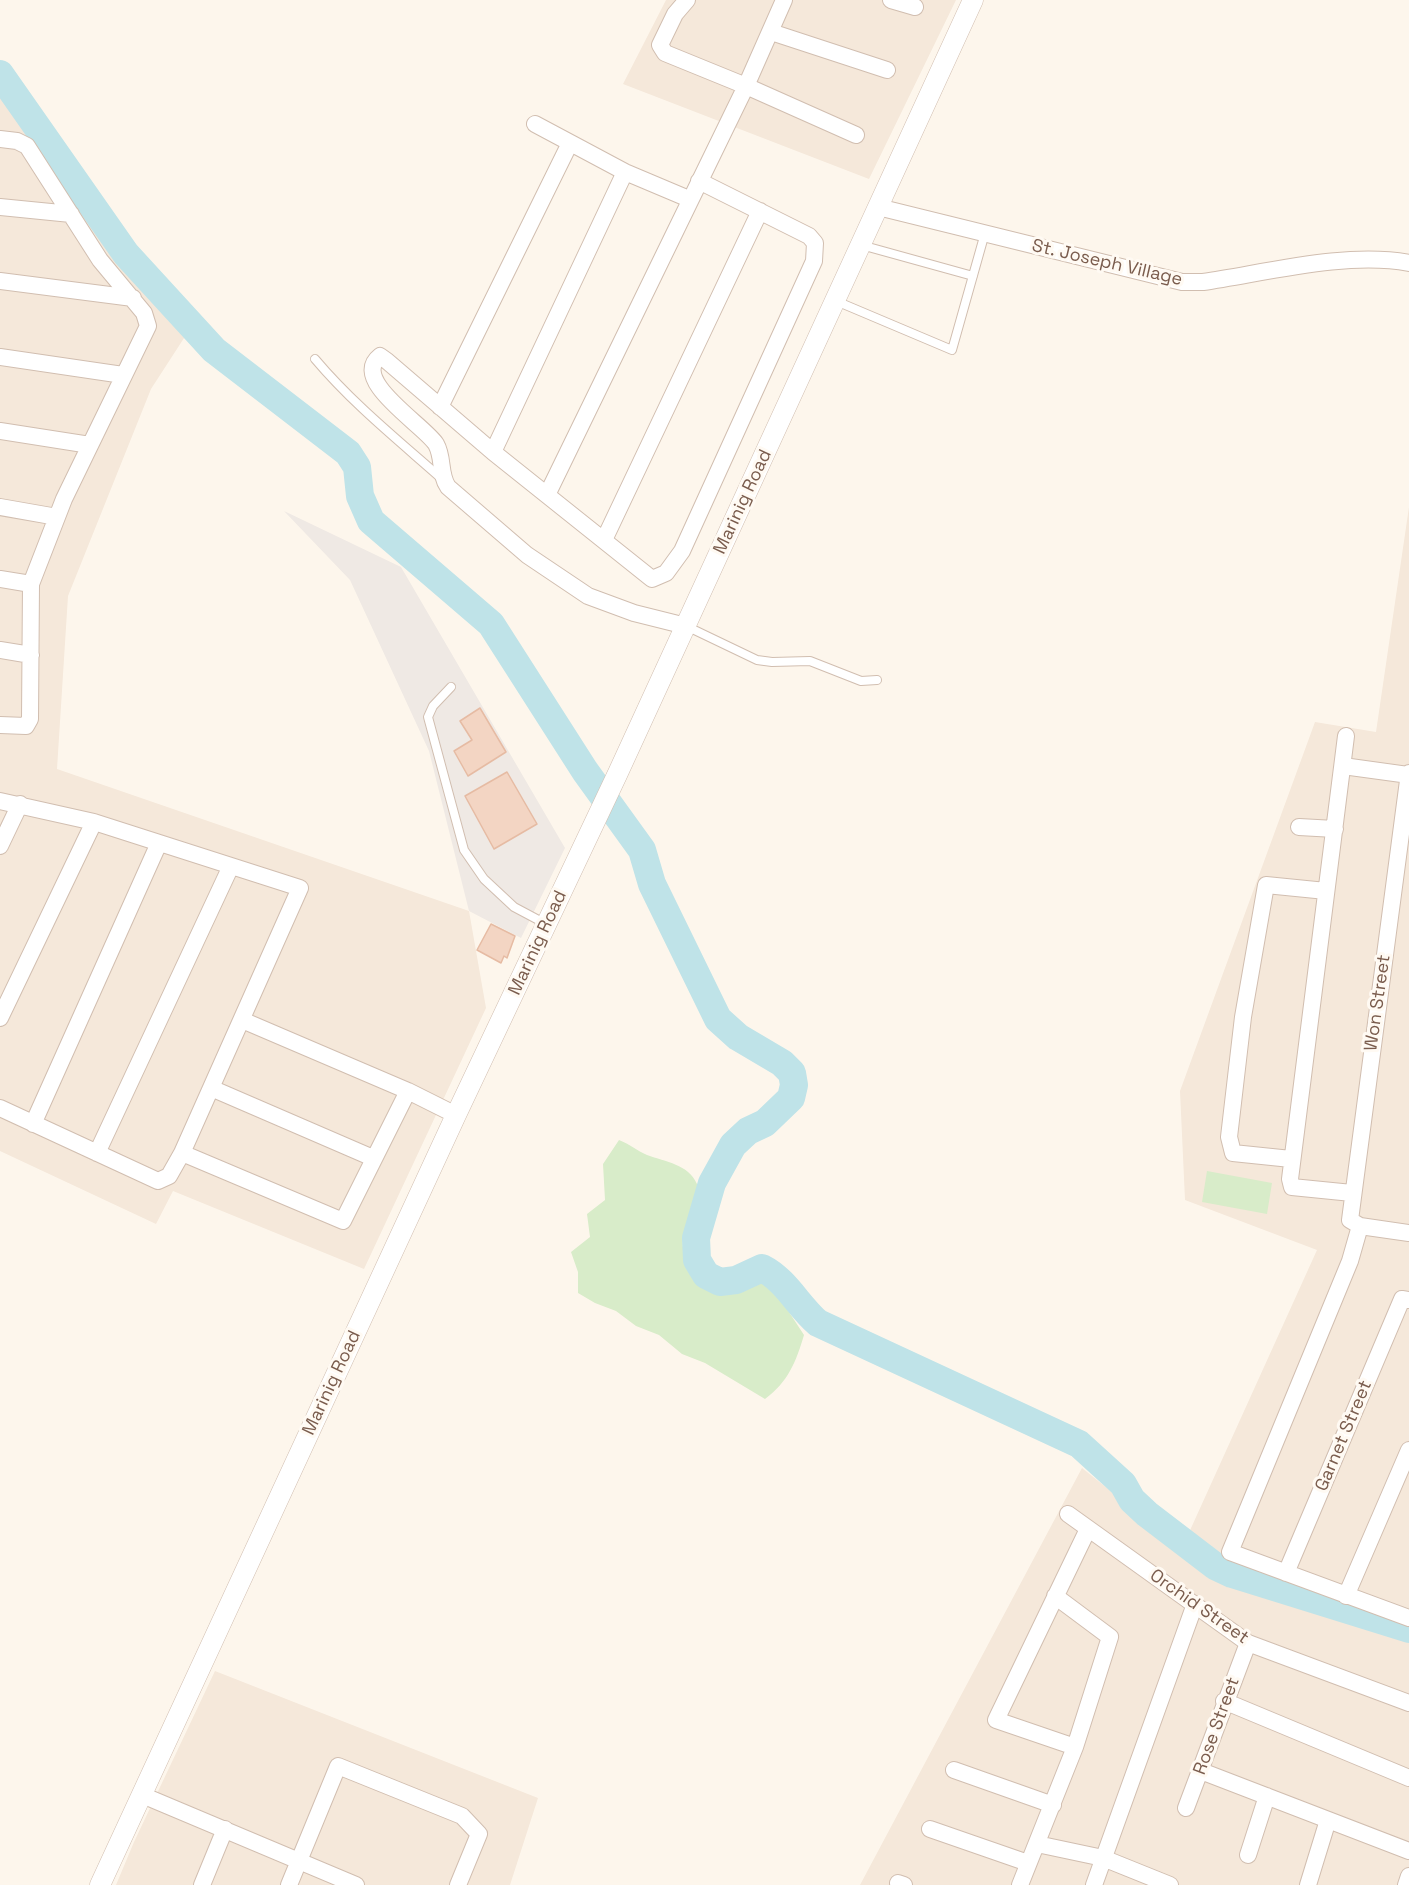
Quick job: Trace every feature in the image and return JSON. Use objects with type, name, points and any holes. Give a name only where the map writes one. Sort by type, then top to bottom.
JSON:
[{"type":"street","points":[[687,0],[665,31],[660,45],[664,53],[746,86],[856,135]]},
{"type":"street","points":[[547,495],[689,200],[715,154],[784,0]]},
{"type":"street","points":[[891,0],[915,7]]},
{"type":"street","name":"Marinig Road","points":[[100,1885],[456,1115],[617,775],[973,0]]},
{"type":"street","points":[[771,32],[887,70]]},
{"type":"street","points":[[535,124],[626,172],[689,200]]},
{"type":"street","points":[[0,139],[17,141],[27,146],[100,260],[144,313],[148,326],[57,517],[31,584],[30,719],[26,726],[0,725]]},
{"type":"street","points":[[440,407],[570,143]]},
{"type":"street","points":[[493,452],[626,172]]},
{"type":"street","points":[[686,626],[633,613],[588,596],[527,555],[442,479],[441,454],[435,442],[394,404],[372,377],[374,361],[380,356],[493,452],[652,579],[666,573],[682,551],[814,261],[815,243],[809,236],[699,181]]},
{"type":"street","points":[[0,207],[71,214]]},
{"type":"street","name":"St. Joseph Village","points":[[878,207],[1182,282],[1203,282],[1351,260],[1386,259],[1409,263]]},
{"type":"street","points":[[604,540],[759,211]]},
{"type":"street","points":[[0,281],[133,298]]},
{"type":"street","points":[[0,357],[123,375]]},
{"type":"street","points":[[0,431],[90,445]]},
{"type":"street","points":[[0,507],[57,517]]},
{"type":"street","points":[[0,579],[31,584]]},
{"type":"street","points":[[0,651],[31,655]]},
{"type":"street","points":[[1346,736],[1291,1159],[1292,1187],[1352,1193]]},
{"type":"street","points":[[1343,766],[1409,774]]},
{"type":"street","name":"Won Street","points":[[1360,1226],[1350,1220],[1352,1193],[1409,774]]},
{"type":"street","points":[[0,801],[94,822],[300,888],[182,1154],[169,1176],[159,1181],[0,1108]]},
{"type":"street","points":[[0,846],[20,804]]},
{"type":"street","points":[[0,1018],[94,822]]},
{"type":"street","points":[[1299,827],[1335,829]]},
{"type":"street","points":[[33,1124],[159,843]]},
{"type":"street","points":[[97,1153],[231,866]]},
{"type":"street","points":[[1291,1159],[1233,1153],[1229,1137],[1243,1017],[1266,885],[1326,891]]},
{"type":"street","points":[[242,1020],[408,1091],[456,1115]]},
{"type":"street","points":[[211,1088],[373,1158]]},
{"type":"street","points":[[182,1154],[343,1221],[408,1091]]},
{"type":"street","points":[[1408,1615],[1346,1596],[1230,1552],[1350,1261],[1360,1226],[1409,1233]]},
{"type":"street","name":"Garnet Street","points":[[1286,1573],[1406,1300]]},
{"type":"street","points":[[1346,1596],[1409,1450]]},
{"type":"street","name":"Orchid Street","points":[[1068,1514],[1248,1643],[1409,1703]]},
{"type":"street","points":[[1074,1748],[996,1719],[1088,1528]]},
{"type":"street","points":[[1020,1885],[1074,1748],[1110,1637],[1054,1596]]},
{"type":"street","points":[[1094,1885],[1195,1604]]},
{"type":"street","name":"Rose Street","points":[[1186,1808],[1224,1701],[1248,1643]]},
{"type":"street","points":[[1224,1701],[1409,1778]]},
{"type":"street","points":[[289,1885],[338,1766],[462,1816],[479,1834],[458,1885]]},
{"type":"street","points":[[954,1770],[1053,1804]]},
{"type":"street","points":[[1201,1771],[1409,1851]]},
{"type":"street","points":[[142,1795],[356,1885]]},
{"type":"street","points":[[1248,1854],[1267,1797]]},
{"type":"street","points":[[1308,1885],[1328,1820]]},
{"type":"street","points":[[202,1885],[225,1829]]},
{"type":"street","points":[[930,1829],[1028,1863]]},
{"type":"street","points":[[1037,1844],[1103,1858],[1166,1884]]},
{"type":"street","points":[[1406,1885],[1409,1876]]},
{"type":"lane","points":[[836,301],[952,350],[985,233]]},
{"type":"lane","points":[[861,246],[973,276]]},
{"type":"lane","points":[[315,359],[336,383],[386,431],[442,479]]},
{"type":"lane","points":[[686,626],[757,660],[810,661],[861,681],[877,680]]},
{"type":"lane","points":[[451,687],[433,706],[428,717],[464,850],[483,879],[514,907],[547,924]]},
{"type":"shaded area","points":[[666,0],[956,0],[869,179],[623,84]]},
{"type":"shaded area","points":[[0,74],[76,195],[186,335],[151,389],[68,596],[57,769],[469,911],[486,1008],[364,1269],[173,1191],[156,1224],[0,1151]]},
{"type":"shaded area","points":[[1409,507],[1409,1885],[860,1885],[1082,1468],[1182,1548],[1317,1250],[1185,1200],[1180,1091],[1315,722],[1376,732]]},
{"type":"shaded area","points":[[284,511],[401,567],[565,848],[521,938],[469,911],[429,751],[350,580]]},
{"type":"shaded area","points":[[215,1671],[538,1798],[510,1885],[116,1885]]},
{"type":"green space","points":[[619,1140],[647,1155],[682,1168],[693,1177],[697,1184],[698,1197],[683,1237],[683,1246],[688,1264],[699,1280],[721,1295],[760,1279],[768,1280],[804,1335],[790,1371],[780,1386],[765,1399],[705,1363],[682,1354],[659,1335],[636,1326],[616,1311],[578,1293],[578,1272],[571,1252],[590,1237],[587,1214],[605,1200],[603,1164]]},
{"type":"green space","points":[[1207,1171],[1272,1183],[1267,1214],[1202,1202]]},
{"type":"building","points":[[480,708],[506,752],[468,776],[454,751],[472,740],[460,721]]},
{"type":"building","points":[[507,772],[537,824],[494,849],[465,796]]},
{"type":"building","points":[[491,924],[515,936],[507,958],[504,956],[501,963],[477,950]]},
{"type":"waterway","points":[[0,74],[126,254],[214,350],[348,453],[357,467],[360,496],[371,521],[491,624],[585,771],[642,850],[652,884],[718,1019],[738,1037],[782,1063],[792,1073],[794,1085],[791,1098],[765,1123],[748,1131],[733,1145],[712,1183],[696,1238],[697,1260],[706,1275],[720,1282],[736,1280],[762,1268],[778,1279],[818,1323],[1079,1444],[1123,1484],[1132,1500],[1147,1514],[1215,1566],[1232,1574],[1409,1629]]}]
